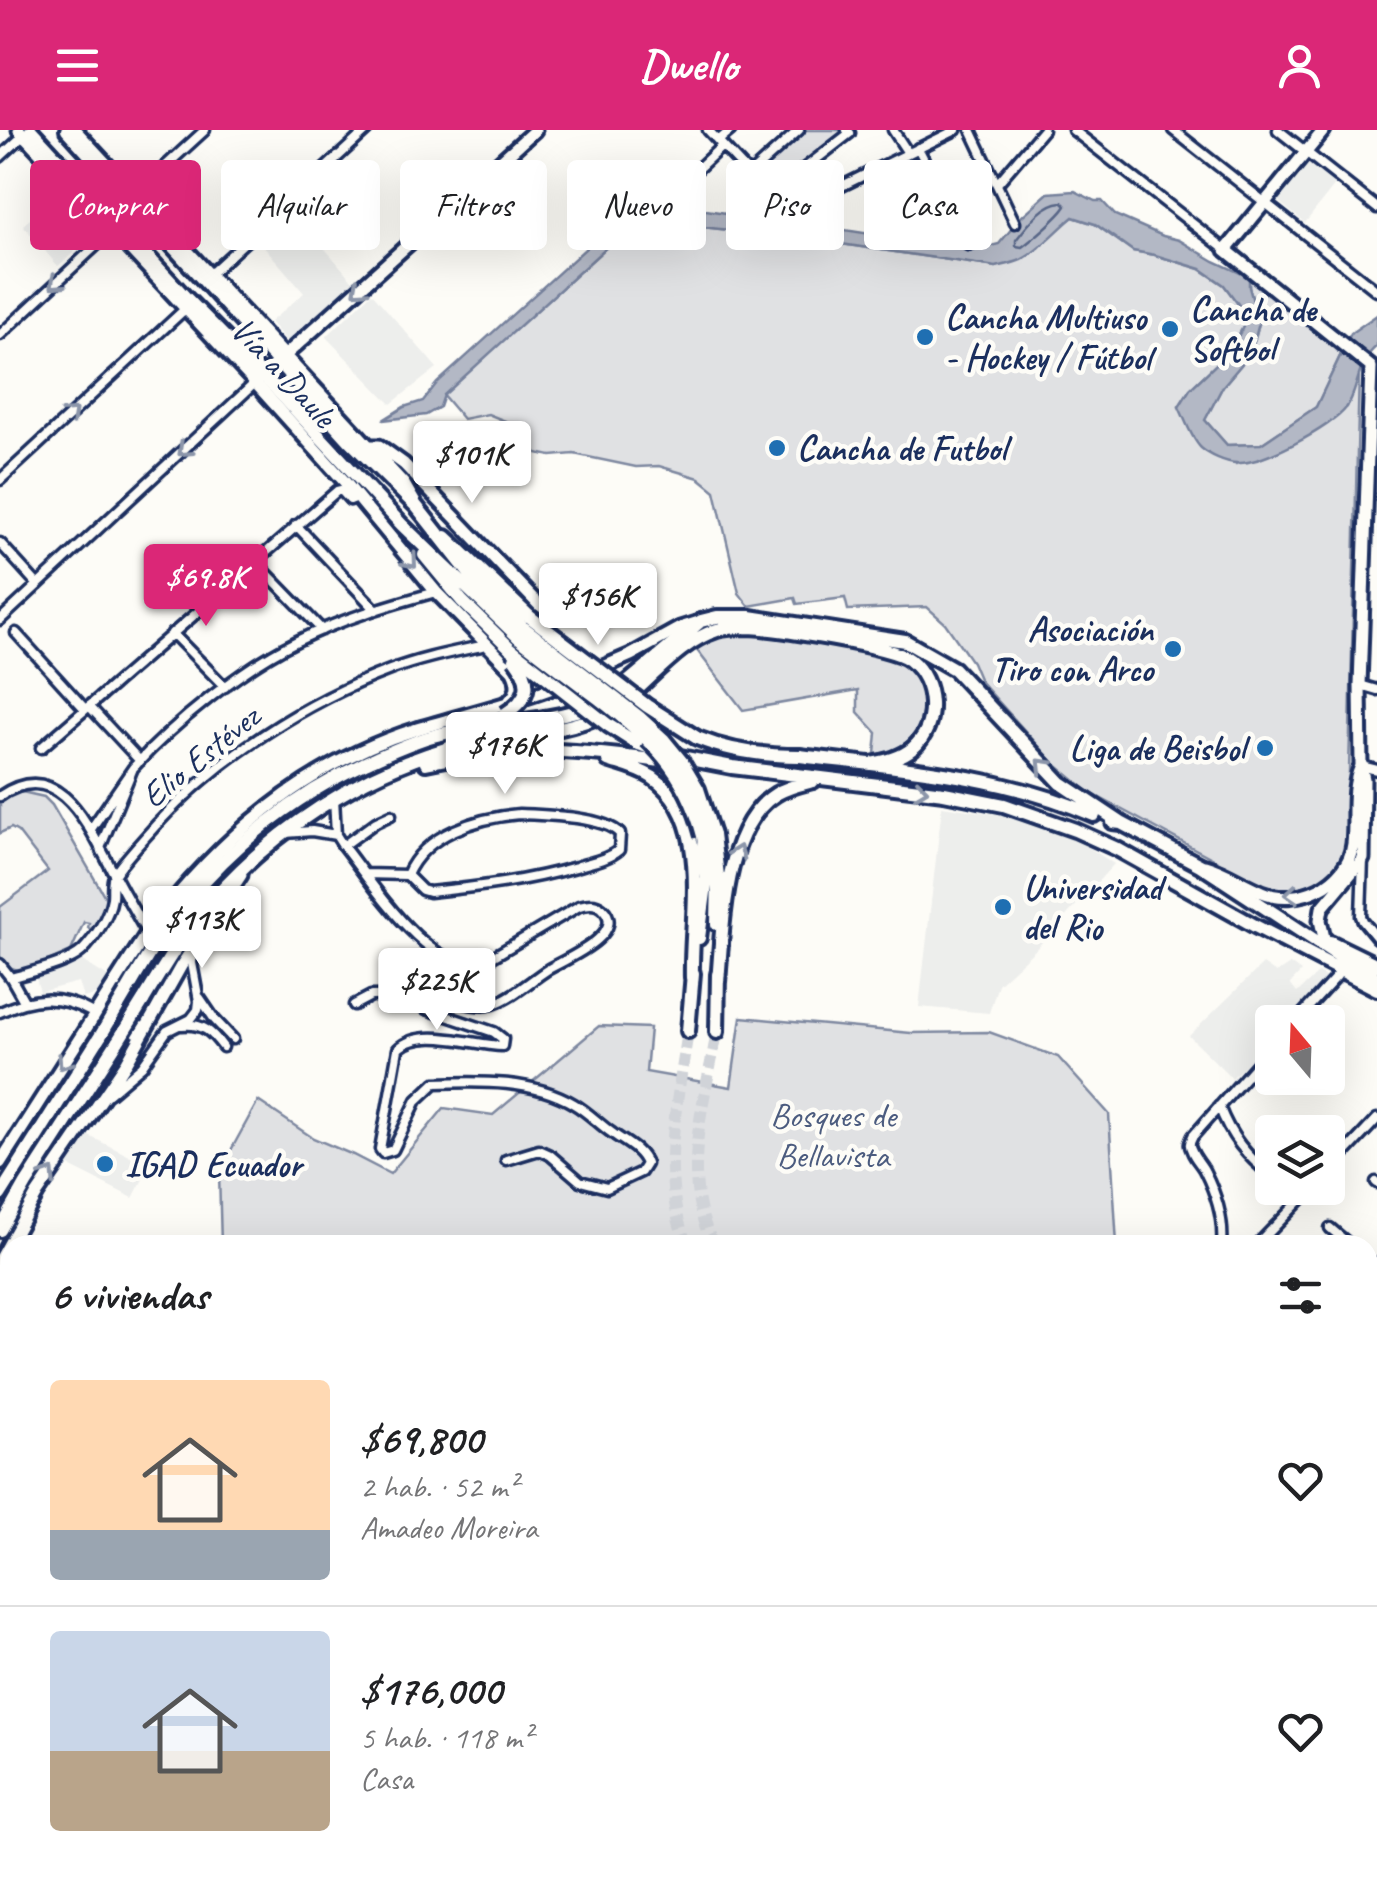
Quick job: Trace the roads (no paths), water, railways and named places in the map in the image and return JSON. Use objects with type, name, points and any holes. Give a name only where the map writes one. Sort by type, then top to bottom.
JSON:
[{"type":"main road","name":"Vía a Daule","points":[[68,130],[96,160]]},
{"type":"main road","name":"Vía a Daule","points":[[75,130],[103,160]]},
{"type":"main road","points":[[262,383],[281,359],[535,130]]},
{"type":"main road","points":[[1324,130],[1226,250],[1371,367],[1371,529],[1362,606],[1360,685],[1360,766],[1370,843],[1363,859],[1322,908],[1324,938]]},
{"type":"main road","name":"Vía a Daule","points":[[26,131],[51,160]]},
{"type":"main road","name":"Vía a Daule","points":[[26,131],[262,383],[436,592],[634,726],[674,769],[708,836],[718,876],[717,1032]]},
{"type":"main road","name":"Vía a Daule","points":[[131,250],[185,309],[402,524],[508,639],[647,706],[697,738],[723,748],[949,772],[1020,788],[1121,823]]},
{"type":"main road","name":"Vía a Daule","points":[[181,250],[409,490],[417,507]]},
{"type":"main road","name":"Vía a Daule","points":[[183,250],[209,275],[350,441],[436,529],[454,542],[508,639]]},
{"type":"main road","points":[[367,446],[379,446],[404,464],[542,607],[542,615],[516,648],[506,654],[508,639]]},
{"type":"main road","name":"Vía a Daule","points":[[402,524],[462,601],[594,714],[636,743],[732,767]]},
{"type":"main road","points":[[0,1195],[156,942],[186,902],[261,827],[344,773],[615,663],[671,632],[716,618],[750,617],[905,641],[954,669],[1060,783],[1121,823],[1200,864],[1266,908],[1377,999]]},
{"type":"main road","points":[[438,734],[594,706],[614,694],[701,621]]},
{"type":"main road","points":[[0,1230],[190,927],[249,863],[334,798],[453,747],[604,715],[694,640],[719,630],[743,627],[884,648],[913,662],[924,678],[930,698],[926,732],[904,754],[871,764]]},
{"type":"main road","points":[[0,1163],[147,933],[212,856],[254,817],[301,784],[372,746],[416,730],[504,709],[522,700],[527,688],[508,639]]},
{"type":"main road","points":[[390,771],[504,750],[576,751],[707,768],[732,767],[1004,805],[1076,830],[1150,866],[1377,989]]},
{"type":"main road","points":[[576,751],[642,772],[675,801],[686,825],[695,868],[692,978]]},
{"type":"main road","points":[[1200,864],[1265,894],[1291,897],[1332,882],[1349,860],[1353,846],[1360,766]]},
{"type":"main road","points":[[718,982],[731,870],[753,817],[776,794],[824,779]]},
{"type":"main road","name":"Vía a Daule","points":[[688,1031],[706,891],[708,836]]},
{"type":"main road","points":[[14,1235],[249,863]]},
{"type":"main road","points":[[1266,908],[1377,965]]},
{"type":"main road","points":[[1342,969],[1377,978]]},
{"type":"main road","points":[[690,1003],[705,1015],[718,1006]]},
{"type":"street","points":[[172,160],[205,130]]},
{"type":"street","points":[[209,275],[367,130]]},
{"type":"street","points":[[708,130],[736,160]]},
{"type":"street","points":[[704,160],[730,130]]},
{"type":"street","points":[[766,160],[800,130]]},
{"type":"street","points":[[893,130],[908,153]]},
{"type":"street","points":[[844,185],[956,130]]},
{"type":"street","points":[[971,130],[1015,223]]},
{"type":"street","points":[[997,184],[1043,130]]},
{"type":"street","points":[[1073,130],[1226,250]]},
{"type":"street","points":[[1173,130],[1377,291]]},
{"type":"street","points":[[1278,130],[1377,208]]},
{"type":"street","points":[[0,157],[26,131]]},
{"type":"street","points":[[813,160],[848,131]]},
{"type":"street","points":[[918,148],[924,160]]},
{"type":"street","points":[[0,334],[91,250]]},
{"type":"street","points":[[0,480],[185,309]]},
{"type":"street","points":[[0,620],[262,383]]},
{"type":"street","points":[[41,748],[338,490],[350,500],[357,497]]},
{"type":"street","points":[[296,525],[376,610]]},
{"type":"street","points":[[0,543],[38,585]]},
{"type":"street","points":[[255,560],[322,630]]},
{"type":"street","points":[[91,829],[136,764],[225,687],[278,652],[322,630],[436,592]]},
{"type":"street","points":[[1362,606],[1377,610]]},
{"type":"street","points":[[16,633],[136,764]]},
{"type":"street","points":[[172,633],[225,687]]},
{"type":"street","name":"Elio Estévez","points":[[12,978],[82,950],[111,902],[114,874],[157,824],[205,778],[278,726],[395,668],[508,639]]},
{"type":"street","points":[[1360,685],[1377,690]]},
{"type":"street","points":[[100,848],[136,764]]},
{"type":"street","points":[[1360,766],[1377,770]]},
{"type":"street","points":[[0,796],[10,788],[28,783],[44,784],[67,797],[91,829],[147,933]]},
{"type":"street","points":[[334,798],[336,835],[343,846],[396,916],[452,962],[467,966],[484,962],[576,907],[592,904],[606,914],[606,927],[593,945],[501,1000],[479,1006],[430,995],[374,996],[354,1005]]},
{"type":"street","points":[[343,846],[391,815]]},
{"type":"street","points":[[365,874],[407,874],[425,891],[506,884],[610,857],[619,850],[620,834],[602,823],[541,815],[491,818],[441,838],[417,856],[407,874]]},
{"type":"street","points":[[285,833],[312,831],[336,835]]},
{"type":"street","points":[[1363,859],[1361,916],[1377,938]]},
{"type":"street","points":[[99,1104],[142,1066],[167,1031],[194,1015],[199,1006],[192,963],[194,946]]},
{"type":"street","points":[[0,964],[24,1001]]},
{"type":"street","points":[[1310,1005],[1342,969]]},
{"type":"street","points":[[198,994],[232,1039]]},
{"type":"street","points":[[430,995],[423,1002],[426,1009],[494,1032],[503,1038],[504,1044],[421,1037],[400,1046],[380,1149],[383,1154],[393,1150],[417,1100],[435,1083],[504,1084],[532,1087],[576,1104],[639,1152],[646,1164],[641,1172],[607,1188],[580,1181],[540,1150],[506,1160]]},
{"type":"street","points":[[0,1012],[24,1001],[47,998],[95,1014],[103,1012],[144,1032]]},
{"type":"street","points":[[178,1025],[207,1028],[223,1047]]},
{"type":"street","points":[[1222,1235],[1215,1195],[1190,1142],[1255,1066]]},
{"type":"street","points":[[1219,1106],[1239,1145],[1255,1162]]},
{"type":"street","points":[[1345,1153],[1377,1119]]},
{"type":"street","points":[[1267,1235],[1296,1205]]},
{"type":"street","points":[[1330,1228],[1338,1235]]},
{"type":"water","points":[[1075,191],[1102,201],[1115,215],[1179,240],[1249,277],[1259,323],[1251,353],[1223,386],[1205,420],[1227,445],[1261,444],[1316,407],[1351,333],[1377,315],[1377,346],[1361,368],[1346,408],[1312,434],[1262,458],[1233,463],[1204,451],[1179,407],[1190,389],[1230,351],[1243,327],[1241,308],[1224,285],[1201,269],[1133,251],[1095,224],[1073,217],[1027,256],[996,267],[882,250],[992,250],[1048,193]]},
{"type":"water","points":[[706,210],[726,213],[726,230],[706,227]]},
{"type":"water","points":[[844,230],[864,233],[864,247],[844,244]]},
{"type":"water","points":[[584,250],[603,250],[444,395],[440,407],[426,415],[383,420],[423,401],[437,383]]},
{"type":"tunnel","points":[[684,1235],[672,1166],[688,1031]]},
{"type":"tunnel","points":[[710,1235],[703,1220],[696,1167],[701,1112],[717,1032]]},
{"type":"place","name":"Cancha de Softbol","points":[[1170,329]]},
{"type":"place","name":"Cancha Multiuso - Hockey / Fútbol","points":[[925,337]]},
{"type":"place","name":"Cancha de Futbol","points":[[777,448]]},
{"type":"place","name":"Asociación Tiro con Arco","points":[[1173,649]]},
{"type":"place","name":"Liga de Beisbol","points":[[1265,748]]},
{"type":"place","name":"Universidad del Rio","points":[[1003,907]]},
{"type":"place","name":"IGAD Ecuador","points":[[105,1164]]},
{"type":"park label","name":"Bosques de Bellavista","points":[[833,1135]]}]
